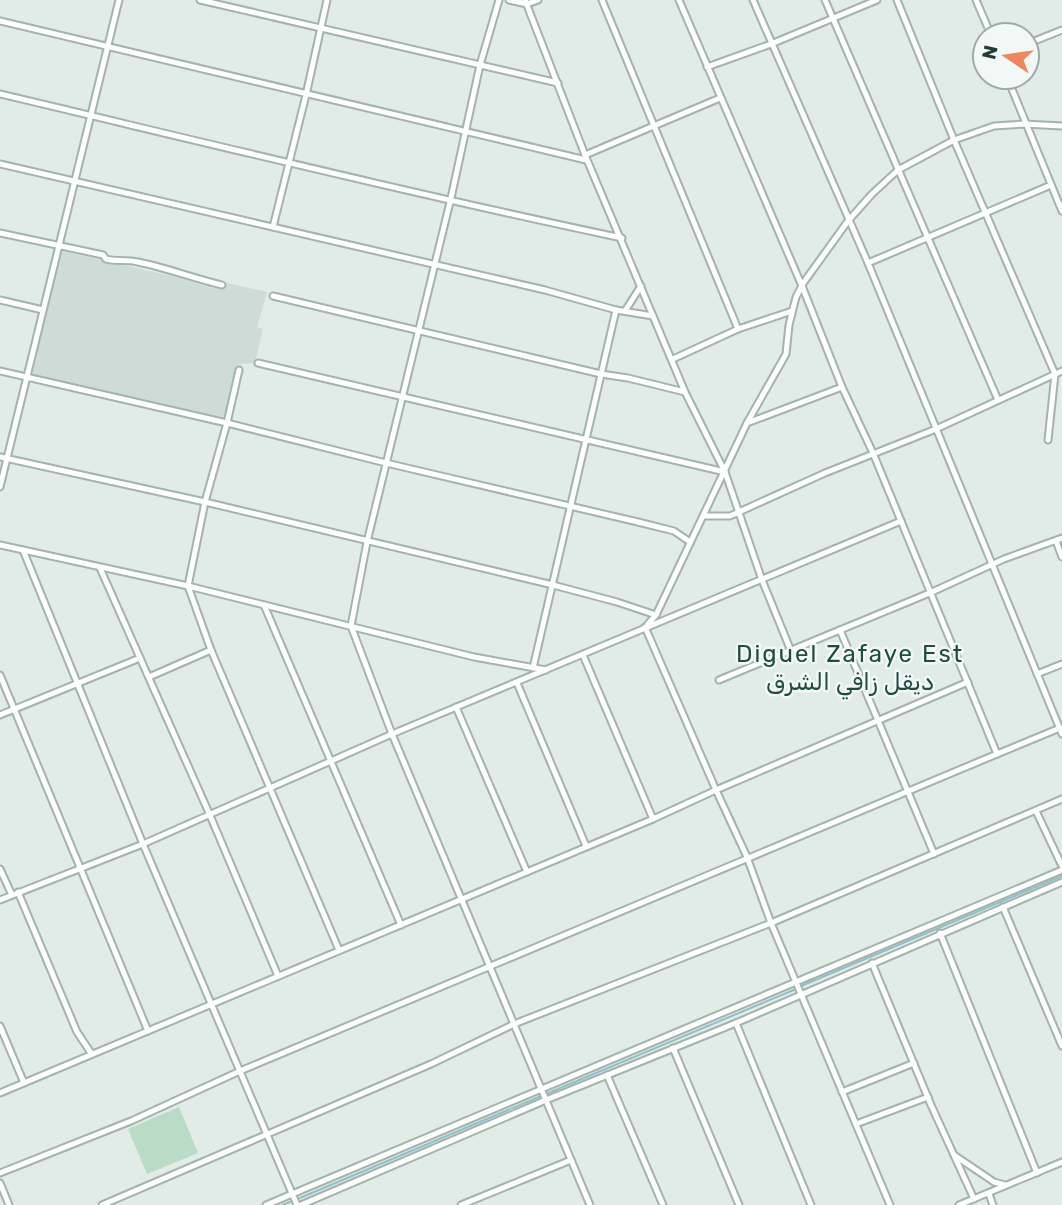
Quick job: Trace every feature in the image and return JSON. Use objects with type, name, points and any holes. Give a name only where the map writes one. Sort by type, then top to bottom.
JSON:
[{"type":"street","points":[[0,487],[119,0]]},
{"type":"street","points":[[200,0],[558,83]]},
{"type":"street","points":[[273,227],[327,0]]},
{"type":"street","points":[[499,0],[480,65],[451,198],[367,542],[351,626],[392,734],[590,1205]]},
{"type":"street","points":[[509,0],[538,0]]},
{"type":"street","points":[[603,0],[738,330]]},
{"type":"street","points":[[679,0],[802,286],[842,387],[873,453],[997,754]]},
{"type":"street","points":[[0,1173],[150,1113],[240,1070],[907,790],[1061,731],[896,337],[868,263],[753,0]]},
{"type":"street","points":[[825,0],[998,400]]},
{"type":"street","points":[[708,67],[877,0]]},
{"type":"street","points":[[897,0],[1055,374],[1048,440]]},
{"type":"street","points":[[976,0],[985,21]]},
{"type":"street","points":[[526,2],[586,158],[685,391],[724,472],[762,580],[791,651]]},
{"type":"street","points":[[0,22],[586,158],[655,124],[720,98]]},
{"type":"street","points":[[1041,38],[1062,30]]},
{"type":"street","points":[[1012,91],[1062,211]]},
{"type":"street","points":[[0,94],[91,114],[186,140],[622,238]]},
{"type":"street","points":[[645,627],[656,615],[747,423],[786,354],[792,311],[802,286],[848,221],[898,170],[954,140],[986,128],[1024,124],[1062,126]]},
{"type":"street","points":[[0,164],[545,290],[616,310],[653,316]]},
{"type":"street","points":[[868,263],[1051,185]]},
{"type":"street","points":[[0,233],[103,255],[113,261],[123,259],[179,271],[190,277],[222,285]]},
{"type":"street","points":[[625,311],[641,286]]},
{"type":"street","points":[[273,296],[601,374],[685,391]]},
{"type":"street","points":[[0,300],[43,310]]},
{"type":"street","points":[[533,668],[616,310]]},
{"type":"street","points":[[673,359],[738,330],[792,311]]},
{"type":"street","points":[[258,363],[724,472]]},
{"type":"street","points":[[239,370],[228,422],[205,502],[188,586],[211,650],[268,788],[339,950]]},
{"type":"street","points":[[0,371],[228,422],[386,463],[570,505],[674,531],[690,542]]},
{"type":"street","points":[[703,516],[730,516],[873,453],[936,429],[1062,371]]},
{"type":"street","points":[[747,423],[842,387]]},
{"type":"street","points":[[0,457],[205,502],[553,585],[656,615]]},
{"type":"street","points":[[0,900],[142,844],[392,734],[901,521]]},
{"type":"street","points":[[719,680],[932,593],[1004,559],[1059,540],[1062,556]]},
{"type":"street","points":[[0,545],[188,586],[474,657],[546,670]]},
{"type":"street","points":[[23,550],[142,844],[296,1201]]},
{"type":"street","points":[[100,568],[278,976]]},
{"type":"street","points":[[264,605],[401,925]]},
{"type":"street","points":[[645,627],[747,857],[771,923],[890,1205]]},
{"type":"street","points":[[840,630],[934,854]]},
{"type":"street","points":[[149,677],[211,650]]},
{"type":"street","points":[[583,655],[653,819]]},
{"type":"street","points":[[0,715],[140,658]]},
{"type":"street","points":[[1037,674],[1062,664]]},
{"type":"street","points":[[0,675],[148,1031]]},
{"type":"street","points":[[517,682],[586,846]]},
{"type":"street","points":[[0,1093],[653,819],[968,682]]},
{"type":"street","points":[[456,707],[527,872]]},
{"type":"street","points":[[102,1205],[431,1064],[514,1024],[771,923],[1062,799]]},
{"type":"street","points":[[266,1205],[296,1201],[1062,868],[1036,811]]},
{"type":"street","points":[[0,869],[15,893],[77,1032],[91,1054]]},
{"type":"street","points":[[296,1201],[544,1095],[607,1076],[736,1023],[1062,882]]},
{"type":"street","points":[[1003,907],[1062,1046]]},
{"type":"street","points":[[940,933],[1037,1173]]},
{"type":"street","points":[[872,963],[974,1199]]},
{"type":"street","points":[[736,1023],[811,1205]]},
{"type":"street","points":[[0,1026],[24,1083]]},
{"type":"street","points":[[673,1048],[739,1205]]},
{"type":"street","points":[[842,1093],[914,1063]]},
{"type":"street","points":[[607,1076],[663,1205]]},
{"type":"street","points":[[856,1124],[928,1097]]},
{"type":"street","points":[[954,1155],[994,1182],[1007,1186]]},
{"type":"street","points":[[461,1205],[571,1160]]},
{"type":"street","points":[[959,1205],[1062,1162]]},
{"type":"street","points":[[0,1183],[9,1205]]},
{"type":"street","points":[[989,1194],[993,1205]]},
{"type":"shaded area","points":[[61,251],[225,288],[227,283],[267,292],[257,327],[263,329],[255,363],[239,364],[225,419],[32,375]]},
{"type":"green space","points":[[179,1107],[198,1153],[147,1174],[128,1129]]},
{"type":"waterway","points":[[801,986],[1062,876]]},
{"type":"waterway","points":[[546,1094],[796,989]]},
{"type":"waterway","points":[[300,1198],[541,1096]]},
{"type":"waterway","points":[[282,1205],[290,1202]]},
{"type":"district","name":"Diguel Zafaye Est ديقل زافي الشرق","points":[[850,668]]}]
